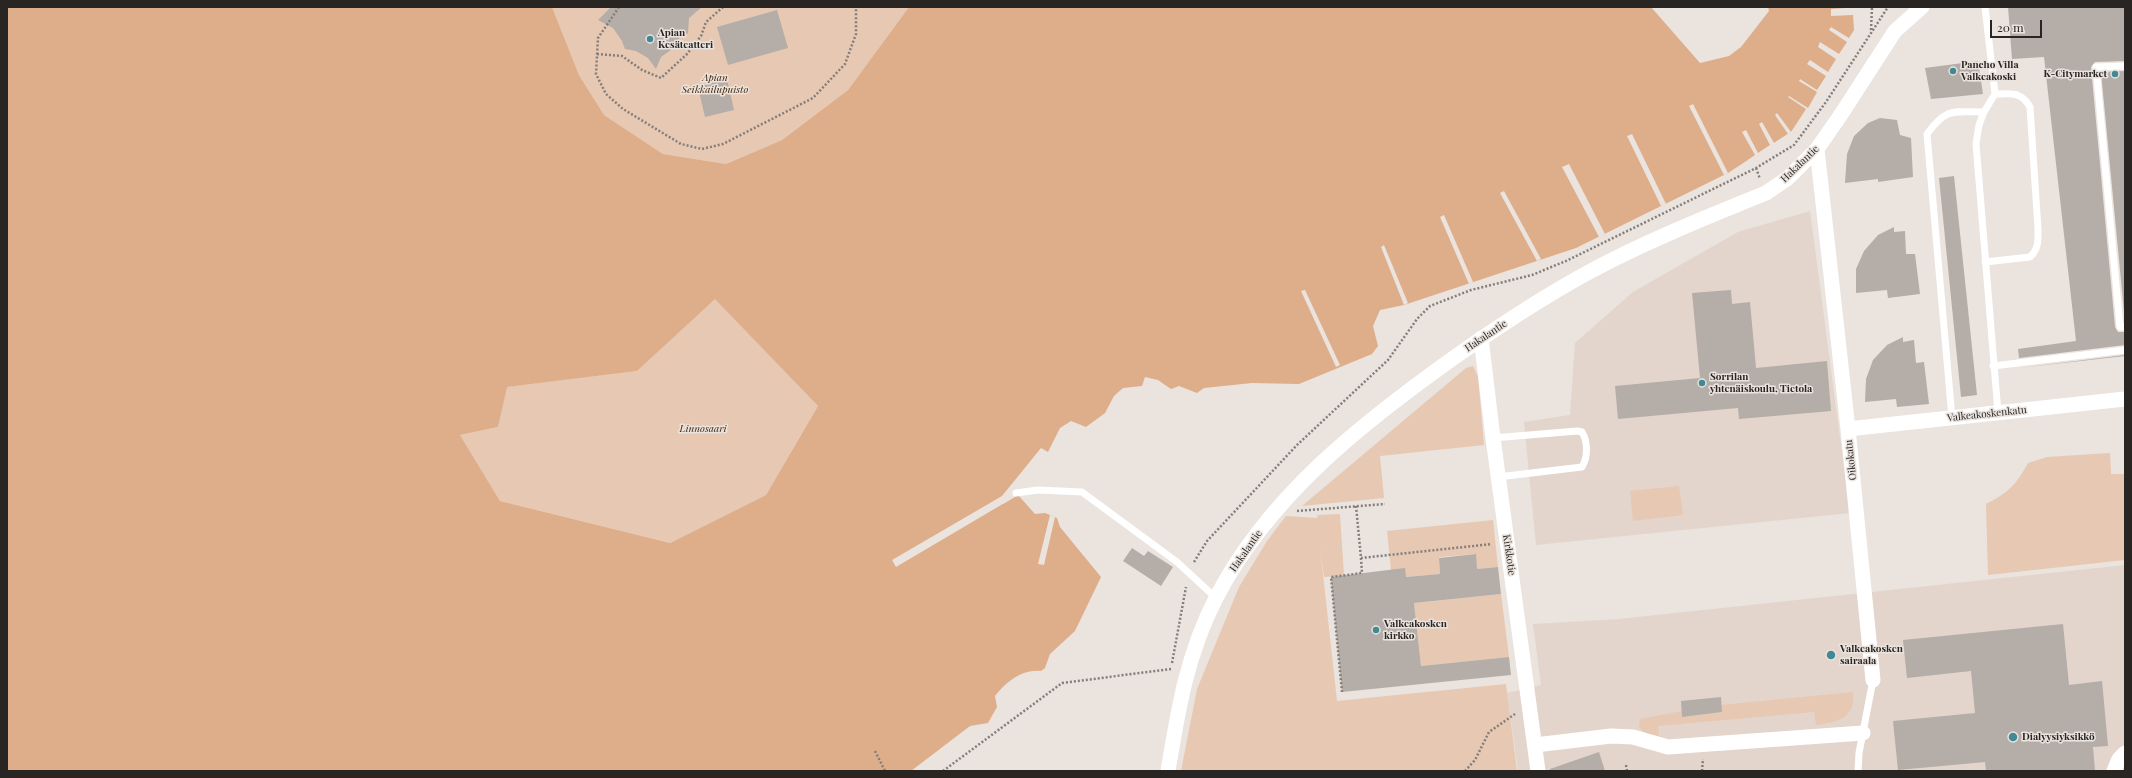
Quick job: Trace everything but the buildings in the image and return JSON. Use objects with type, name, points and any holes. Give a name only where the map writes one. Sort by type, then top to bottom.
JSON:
[{"type":"street","name":"Hakalantie","points":[[1168,771],[1188,667],[1200,632],[1216,598],[1236,564],[1256,536],[1282,504],[1321,463],[1391,403],[1481,338],[1530,307],[1612,260],[1766,193],[1788,178],[1817,149],[1895,31],[1922,7]]},
{"type":"street","name":"Oikokatu","points":[[1817,149],[1848,429],[1873,680]]},
{"type":"street","name":"Kirkkotie","points":[[1481,338],[1498,477],[1538,771]]},
{"type":"street","name":"Valkeakoskenkatu","points":[[1848,429],[2125,399]]},
{"type":"street","points":[[1535,745],[1611,736],[1633,737],[1668,747],[1863,733]]},
{"type":"street","points":[[2114,771],[2119,759],[2125,753]]},
{"type":"lane","points":[[1985,7],[1995,94],[1984,112],[1979,125],[1976,144],[1998,413]]},
{"type":"lane","points":[[2125,66],[2096,67],[2120,327],[2125,327]]},
{"type":"lane","points":[[1985,262],[2030,257],[2035,252],[2038,245],[2030,107],[2024,97],[2017,94],[1995,94]]},
{"type":"lane","points":[[1952,418],[1927,134],[1937,121],[1949,112],[1984,112]]},
{"type":"lane","points":[[1993,366],[2125,350]]},
{"type":"lane","points":[[1493,438],[1577,431],[1582,432],[1584,436],[1586,455],[1582,467],[1498,477]]},
{"type":"lane","points":[[1016,493],[1038,490],[1082,492],[1177,562],[1216,598]]},
{"type":"lane","name":"Oikokatu","points":[[1858,771],[1859,753],[1873,680]]},
{"type":"path","points":[[619,7],[598,38],[596,74],[606,94],[623,110],[681,144],[702,149],[723,144],[813,98],[845,64],[856,34],[856,7]]},
{"type":"path","points":[[597,54],[622,56],[642,70],[661,78],[687,54],[701,36],[706,22],[723,7]]},
{"type":"path","points":[[1871,30],[1872,7]]},
{"type":"path","points":[[1293,511],[1385,504]]},
{"type":"path","points":[[1342,692],[1331,577],[1362,573],[1356,506]]},
{"type":"path","points":[[1360,558],[1507,542]]},
{"type":"path","points":[[943,771],[1062,683],[1171,669]]},
{"type":"path","points":[[1465,771],[1475,760],[1489,732],[1529,705]]},
{"type":"path","points":[[875,751],[885,771]]},
{"type":"path","points":[[1626,765],[1626,771]]},
{"type":"shaded area","points":[[7,7],[552,7],[579,75],[604,115],[663,154],[726,164],[782,140],[848,90],[909,7],[1651,7],[1700,63],[1729,56],[1741,47],[1769,11],[1768,7],[1856,7],[1855,32],[1797,128],[1728,173],[1576,248],[1404,305],[1380,310],[1373,326],[1378,346],[1372,354],[1299,384],[1252,383],[1204,388],[1197,393],[1179,386],[1171,389],[1158,380],[1145,377],[1142,386],[1123,388],[1114,396],[1105,413],[1086,427],[1071,421],[1060,428],[1048,452],[1041,448],[1002,496],[1003,504],[1018,495],[1035,514],[1045,513],[1057,518],[1060,527],[1101,577],[1075,631],[1050,654],[1045,668],[1041,671],[1021,674],[1009,681],[995,696],[997,707],[988,723],[970,726],[911,771],[7,771]],"holes":[[[715,299],[818,406],[766,495],[670,543],[500,501],[460,435],[498,427],[507,387],[637,371]]]},
{"type":"shaded area","name":"Sorrilan yhtenäiskoulu, Tietola","points":[[1810,211],[1850,513],[1536,545],[1524,422],[1570,415],[1575,343],[1633,292],[1738,232]]},
{"type":"shaded area","name":"Valkeakosken sairaala","points":[[2125,565],[2125,771],[1518,771],[1507,693],[1541,685],[1533,624],[1619,619]]},
{"type":"green space","name":"Apian Seikkailupuisto","points":[[552,7],[909,7],[848,90],[782,140],[726,164],[663,154],[604,115],[579,75]]},
{"type":"green space","name":"Linnosaari","points":[[715,298],[818,406],[766,495],[670,543],[500,501],[460,435],[498,427],[506,387],[637,371]]},
{"type":"green space","points":[[1473,366],[1478,376],[1484,445],[1380,456],[1384,498],[1302,506],[1466,368]]},
{"type":"green space","points":[[2110,453],[2111,474],[2125,474],[2125,560],[1988,575],[1986,504],[2011,488],[2028,463],[2047,457]]},
{"type":"green space","points":[[1679,486],[1683,515],[1633,521],[1630,491]]},
{"type":"green space","points":[[1340,514],[1344,576],[1324,577],[1320,547],[1337,701],[1506,684],[1517,771],[1181,771],[1197,689],[1239,587],[1267,541],[1286,516],[1317,518],[1318,515]]},
{"type":"green space","points":[[1493,520],[1498,567],[1477,569],[1475,554],[1439,557],[1440,574],[1406,577],[1391,570],[1387,531]]},
{"type":"green space","points":[[1501,594],[1509,657],[1421,666],[1414,603]]},
{"type":"green space","points":[[1853,692],[1852,708],[1848,713],[1838,720],[1824,724],[1816,725],[1814,712],[1658,726],[1659,739],[1647,735],[1639,727],[1640,719],[1682,711],[1683,717],[1722,712],[1721,705]]},
{"type":"pier","points":[[1858,7],[1860,17],[1857,33],[1798,130],[1749,162],[1748,160],[1755,155],[1742,132],[1746,130],[1758,153],[1770,145],[1759,124],[1762,122],[1774,143],[1788,134],[1775,115],[1777,113],[1791,132],[1806,109],[1788,97],[1789,96],[1808,108],[1817,92],[1799,81],[1800,79],[1817,90],[1826,76],[1807,64],[1810,60],[1828,72],[1836,59],[1818,47],[1820,42],[1839,54],[1847,42],[1829,30],[1831,27],[1849,38],[1854,30],[1853,15],[1831,16],[1831,9]]},
{"type":"pier","points":[[1693,104],[1728,173],[1724,175],[1689,106]]},
{"type":"pier","points":[[1632,134],[1666,204],[1661,206],[1627,136]]},
{"type":"pier","points":[[1569,164],[1605,234],[1599,237],[1562,167]]},
{"type":"pier","points":[[1504,191],[1541,259],[1537,261],[1500,193]]},
{"type":"pier","points":[[1444,215],[1473,282],[1469,284],[1440,217]]},
{"type":"pier","points":[[1384,245],[1408,303],[1404,305],[1381,247]]},
{"type":"pier","points":[[1305,290],[1340,365],[1336,367],[1301,291]]},
{"type":"pier","points":[[1017,494],[1018,495],[896,567],[892,560],[1002,496],[1006,495],[1005,501]]},
{"type":"pier","points":[[1050,515],[1055,517],[1044,565],[1038,564]]},
{"type":"place","name":"Apian Kesäteatteri","points":[[650,39]]},
{"type":"place","name":"Pancho Villa Valkeakoski","points":[[1953,71]]},
{"type":"place","name":"K-Citymarket","points":[[2115,74]]},
{"type":"place","name":"Sorrilan yhtenäiskoulu, Tietola","points":[[1702,383]]},
{"type":"place","name":"Valkeakosken kirkko","points":[[1376,630]]},
{"type":"place","name":"Valkeakosken sairaala","points":[[1831,655]]},
{"type":"place","name":"Dialyysiyksikkö","points":[[2013,737]]}]
